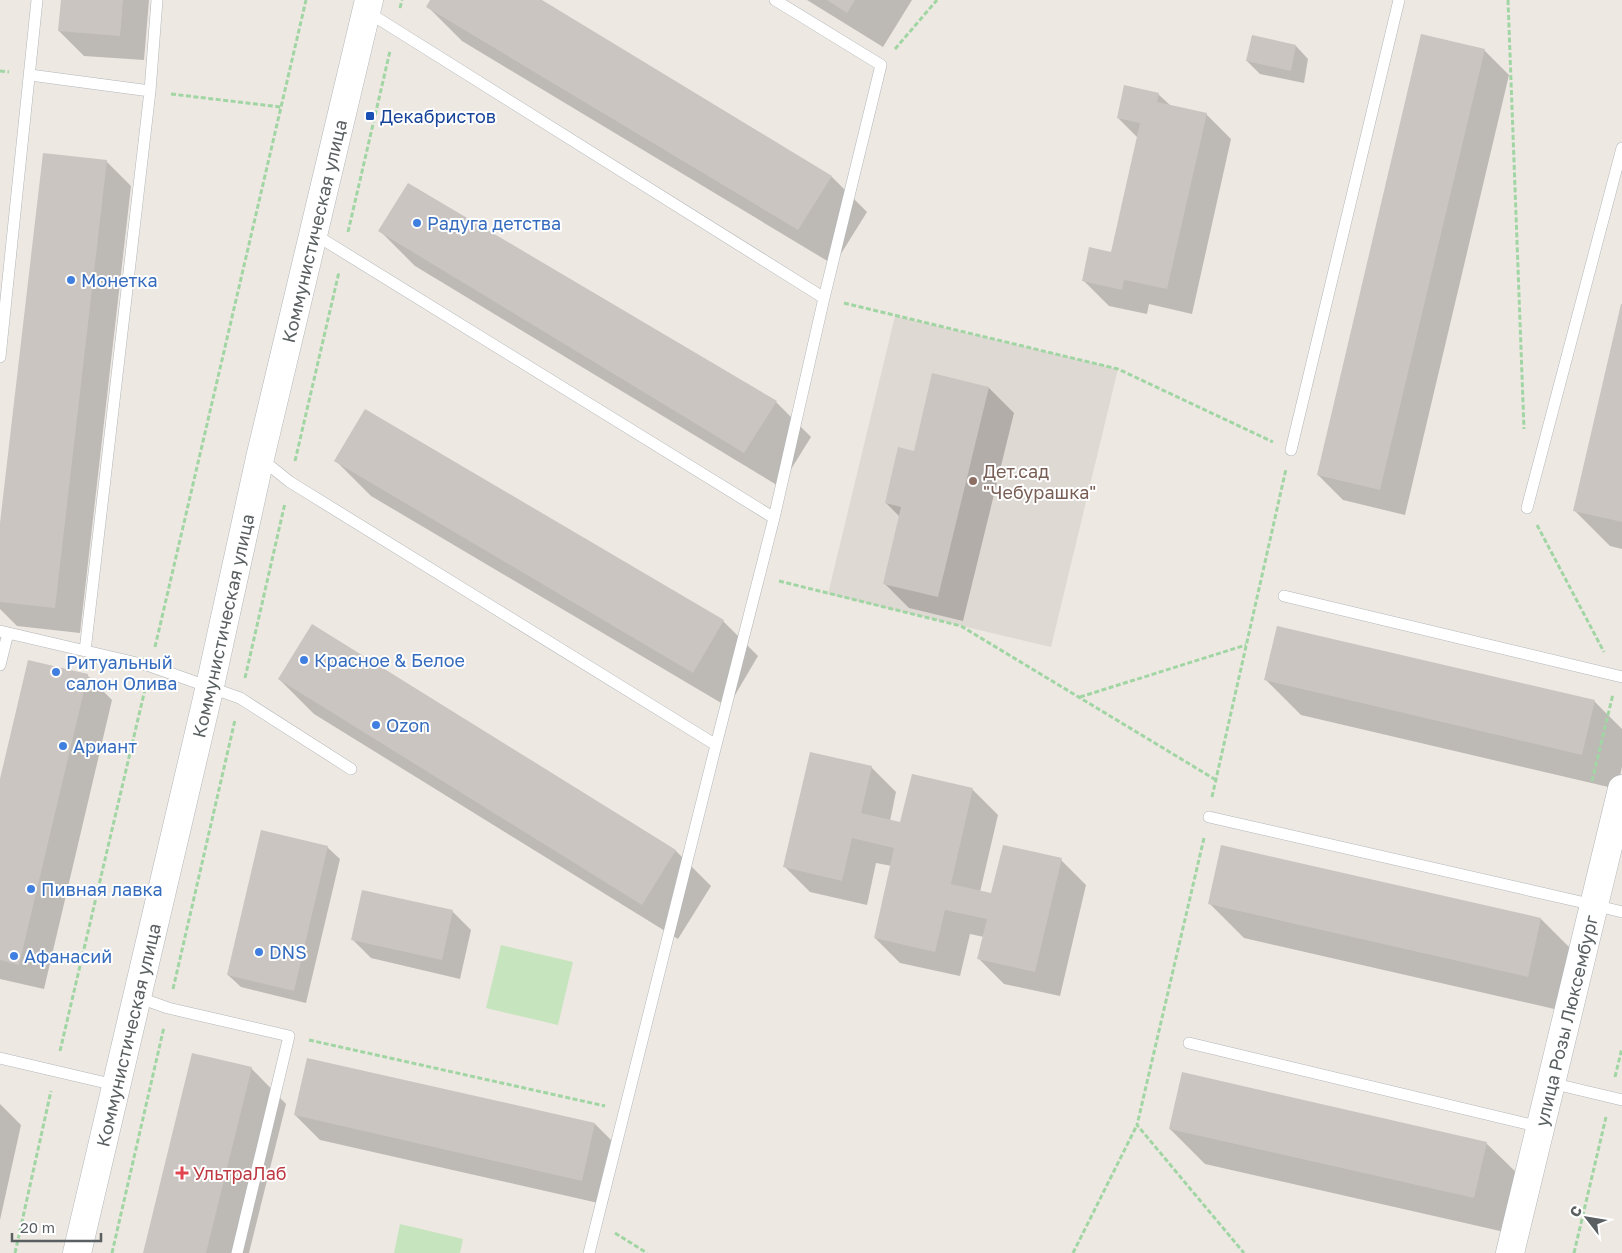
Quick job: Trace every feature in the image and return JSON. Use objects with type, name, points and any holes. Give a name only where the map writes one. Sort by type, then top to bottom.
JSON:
[{"type":"street","name":"Коммунистическая улица","points":[[77,1253],[210,686],[260,458],[368,6]]},
{"type":"street","name":"улица Розы Люксембург","points":[[1510,1253],[1622,789]]},
{"type":"lane","points":[[0,356],[37,0]]},
{"type":"lane","points":[[85,651],[150,91],[157,0]]},
{"type":"lane","points":[[589,1253],[774,518],[824,298],[881,65],[775,0]]},
{"type":"lane","points":[[1291,450],[1399,0]]},
{"type":"lane","points":[[368,6],[395,29],[824,298]]},
{"type":"lane","points":[[30,75],[150,91]]},
{"type":"lane","points":[[1527,508],[1622,148]]},
{"type":"lane","points":[[314,234],[774,518]]},
{"type":"lane","points":[[260,458],[290,482],[716,745]]},
{"type":"lane","points":[[1284,596],[1620,677]]},
{"type":"lane","points":[[0,665],[4,632],[150,666],[240,698],[351,769]]},
{"type":"lane","points":[[1209,817],[1622,912]]},
{"type":"lane","points":[[136,996],[168,1008],[288,1036],[237,1253]]},
{"type":"lane","points":[[1189,1043],[1540,1127]]},
{"type":"lane","points":[[0,1058],[115,1085]]},
{"type":"lane","points":[[1551,1083],[1616,1099]]},
{"type":"path","points":[[15,1253],[55,1071],[306,0]]},
{"type":"path","points":[[112,1253],[402,0]]},
{"type":"path","points":[[881,65],[937,0]]},
{"type":"path","points":[[1508,0],[1525,438]]},
{"type":"path","points":[[150,91],[281,107]]},
{"type":"path","points":[[846,303],[1118,369],[1291,450],[1209,817],[1137,1125],[1073,1253]]},
{"type":"path","points":[[1527,508],[1620,677]]},
{"type":"path","points":[[759,576],[961,626],[1216,780]]},
{"type":"path","points":[[1080,698],[1246,645]]},
{"type":"path","points":[[288,1036],[625,1111]]},
{"type":"path","points":[[1574,1253],[1616,1099],[1622,1048]]},
{"type":"path","points":[[1137,1125],[1244,1253]]},
{"type":"path","points":[[597,1222],[647,1253]]},
{"type":"shaded area","name":"Дет.сад \"Чебурашка\"","points":[[895,316],[1118,369],[1051,647],[828,594]]},
{"type":"green space","points":[[501,945],[573,962],[558,1025],[486,1008]]},
{"type":"green space","points":[[400,1224],[463,1239],[460,1253],[394,1253]]},
{"type":"building","points":[[61,0],[123,0],[120,36],[58,31]]},
{"type":"building","points":[[430,0],[542,0],[832,176],[798,230],[426,7]]},
{"type":"building","points":[[827,0],[855,0],[847,13]]},
{"type":"building","points":[[1421,34],[1485,49],[1380,490],[1317,475]]},
{"type":"building","points":[[1252,35],[1296,45],[1291,71],[1246,61]]},
{"type":"building","points":[[1124,85],[1159,93],[1157,102],[1207,113],[1167,289],[1124,280],[1122,290],[1082,281],[1089,247],[1111,252],[1140,123],[1117,118]]},
{"type":"building","points":[[43,153],[107,160],[55,608],[0,602],[0,523]]},
{"type":"building","points":[[408,183],[777,401],[744,453],[378,231]]},
{"type":"building","points":[[1622,304],[1622,522],[1573,511]]},
{"type":"building","points":[[932,373],[989,387],[938,597],[883,584],[901,507],[885,503],[898,447],[914,451]]},
{"type":"building","points":[[365,409],[724,620],[693,673],[334,461]]},
{"type":"building","points":[[312,624],[676,850],[642,905],[278,679]]},
{"type":"building","points":[[1277,626],[1595,700],[1582,755],[1264,680]]},
{"type":"building","points":[[28,660],[88,674],[19,965],[0,960],[0,779]]},
{"type":"building","points":[[810,752],[872,766],[861,813],[900,822],[912,774],[973,788],[951,884],[991,893],[1003,845],[1062,858],[1035,972],[977,959],[987,919],[945,910],[935,952],[874,938],[894,848],[852,838],[842,881],[783,867]]},
{"type":"building","points":[[261,830],[328,846],[294,991],[227,975]]},
{"type":"building","points":[[1221,845],[1541,918],[1528,977],[1208,904]]},
{"type":"building","points":[[362,890],[453,910],[442,960],[351,940]]},
{"type":"building","points":[[192,1053],[252,1067],[206,1253],[143,1253]]},
{"type":"building","points":[[307,1058],[595,1123],[582,1181],[294,1115]]},
{"type":"building","points":[[1182,1072],[1487,1142],[1474,1198],[1169,1129]]},
{"type":"place","name":"Декабристов","points":[[370,116]]},
{"type":"place","name":"Радуга детства","points":[[417,223]]},
{"type":"place","name":"Монетка","points":[[71,280]]},
{"type":"place","name":"Дет.сад \"Чебурашка\"","points":[[973,481]]},
{"type":"place","name":"Красное & Белое","points":[[304,660]]},
{"type":"place","name":"Ритуальный салон Олива","points":[[56,672]]},
{"type":"place","name":"Ozon","points":[[376,725]]},
{"type":"place","name":"Ариант","points":[[63,746]]},
{"type":"place","name":"Пивная лавка","points":[[31,889]]},
{"type":"place","name":"DNS","points":[[259,952]]},
{"type":"place","name":"Афанасий","points":[[14,956]]},
{"type":"place","name":"УльтраЛаб","points":[[182,1173]]}]
